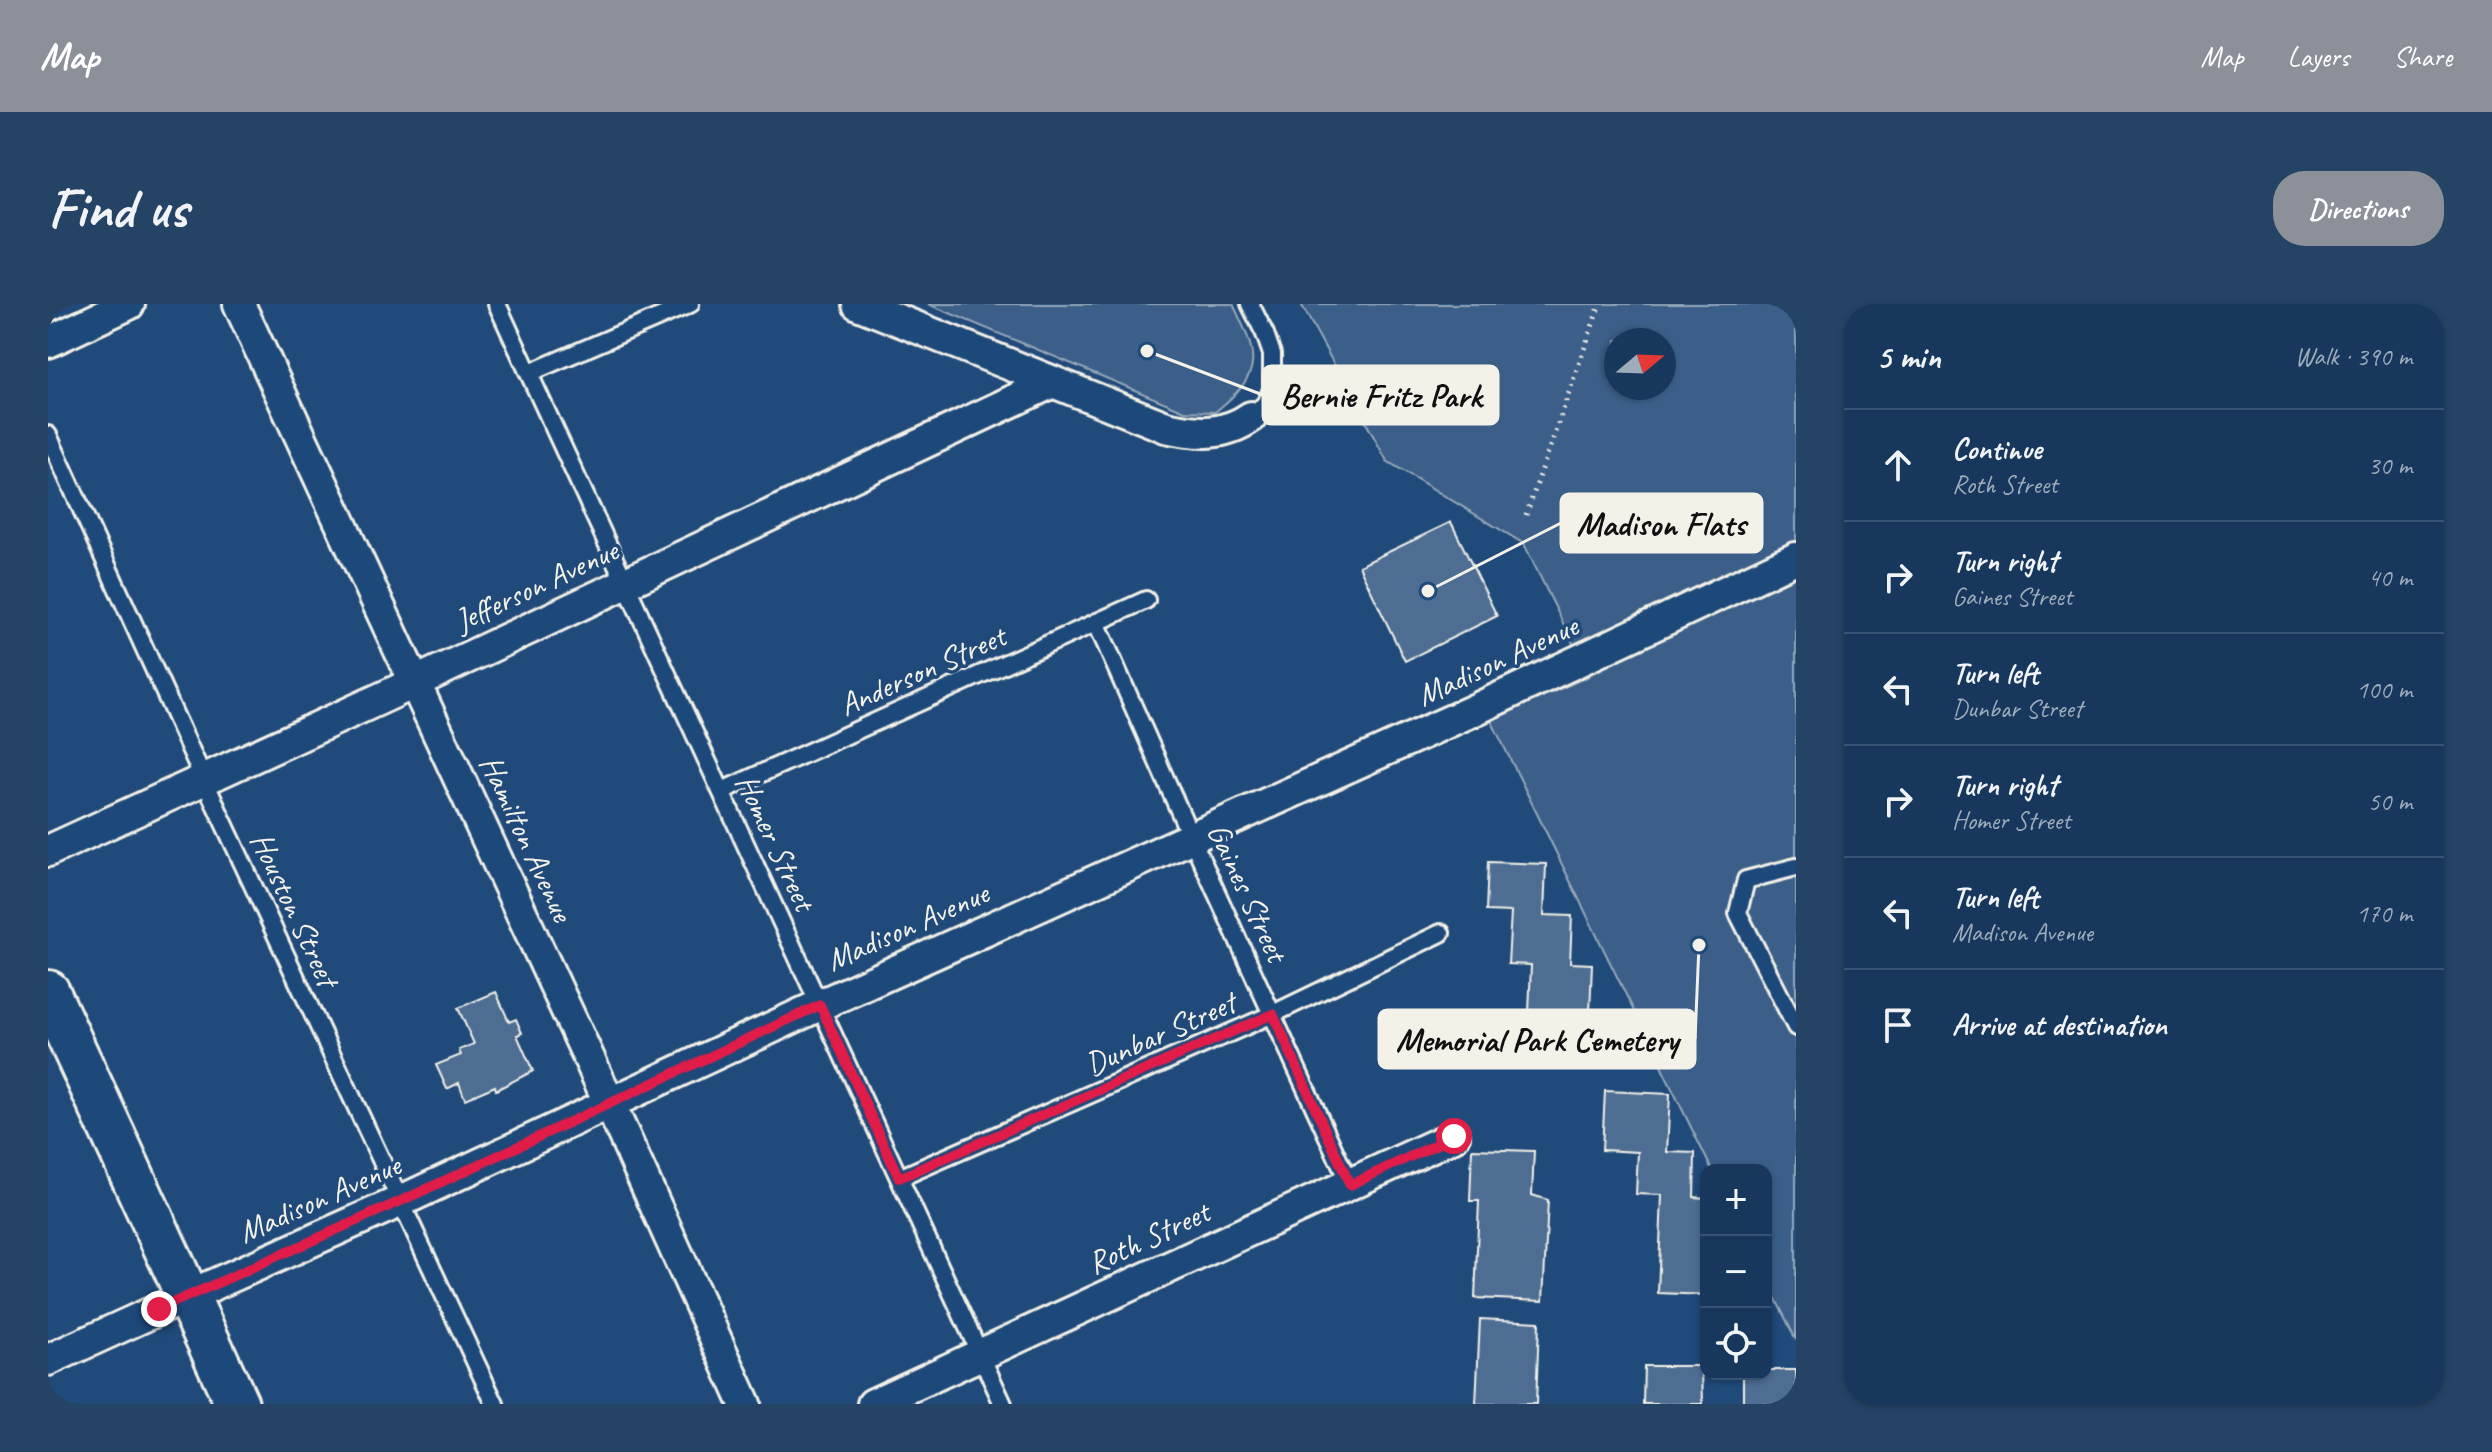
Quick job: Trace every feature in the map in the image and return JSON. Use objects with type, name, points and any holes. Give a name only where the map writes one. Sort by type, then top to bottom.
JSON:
[{"type":"street","points":[[48,342],[129,304]]},
{"type":"street","name":"Hamilton Avenue","points":[[239,304],[610,1103],[745,1404]]},
{"type":"street","points":[[858,304],[1166,427],[1193,433],[1223,432],[1238,427],[1251,417]]},
{"type":"street","name":"Jefferson Avenue","points":[[48,851],[1053,382]]},
{"type":"street","name":"Madison Avenue","points":[[48,1360],[401,1201],[820,1005],[1472,711],[1796,558]]},
{"type":"street","points":[[48,992],[237,1404]]},
{"type":"street","name":"Roth Street","points":[[873,1404],[1454,1136]]},
{"type":"lane","name":"Homer Street","points":[[497,304],[1003,1404]]},
{"type":"lane","points":[[529,373],[690,304]]},
{"type":"lane","points":[[1250,304],[1272,354],[1272,389],[1267,402],[1251,417]]},
{"type":"lane","name":"Houston Street","points":[[48,435],[204,780],[495,1404]]},
{"type":"lane","name":"Anderson Street","points":[[722,791],[1146,600]]},
{"type":"lane","name":"Gaines Street","points":[[1096,622],[1350,1185]]},
{"type":"lane","points":[[1796,867],[1746,880],[1738,913],[1796,1027]]},
{"type":"lane","name":"Dunbar Street","points":[[899,1178],[1273,1014],[1441,933]]},
{"type":"path","points":[[1526,515],[1600,304]]},
{"type":"shaded area","points":[[928,304],[1233,304],[1248,338],[1252,363],[1242,386],[1215,412],[1185,411]]},
{"type":"shaded area","points":[[1301,304],[1796,304],[1796,1340],[1772,1291],[1772,1164],[1709,1164],[1491,720],[1589,676],[1524,544],[1387,461]]},
{"type":"building","points":[[1451,522],[1497,616],[1405,661],[1359,566]]},
{"type":"building","points":[[1488,862],[1546,864],[1544,915],[1572,916],[1570,963],[1592,964],[1588,1063],[1527,1060],[1531,965],[1508,964],[1511,912],[1486,911]]},
{"type":"building","points":[[496,992],[509,1022],[516,1019],[522,1033],[517,1035],[533,1071],[496,1090],[495,1086],[465,1099],[459,1083],[447,1089],[436,1065],[461,1055],[459,1050],[474,1044],[458,1008]]},
{"type":"building","points":[[1605,1091],[1670,1094],[1667,1152],[1695,1153],[1694,1197],[1700,1198],[1700,1295],[1658,1293],[1662,1195],[1636,1194],[1638,1152],[1602,1150]]},
{"type":"building","points":[[1472,1149],[1534,1151],[1532,1195],[1548,1200],[1543,1301],[1475,1298],[1479,1201],[1470,1201]]},
{"type":"building","points":[[1480,1319],[1539,1322],[1536,1404],[1476,1404]]},
{"type":"building","points":[[1644,1366],[1700,1366],[1703,1404],[1643,1404]]},
{"type":"building","points":[[1772,1370],[1796,1370],[1796,1404],[1743,1404],[1743,1380],[1772,1380]]},
{"type":"place","name":"Bernie Fritz Park","points":[[1147,351]]},
{"type":"place","name":"Madison Flats","points":[[1428,591]]},
{"type":"place","name":"Memorial Park Cemetery","points":[[1699,945]]},
{"type":"route","points":[[159,1309],[401,1201],[820,1005],[899,1178],[1273,1014],[1350,1185],[1454,1136]]}]
